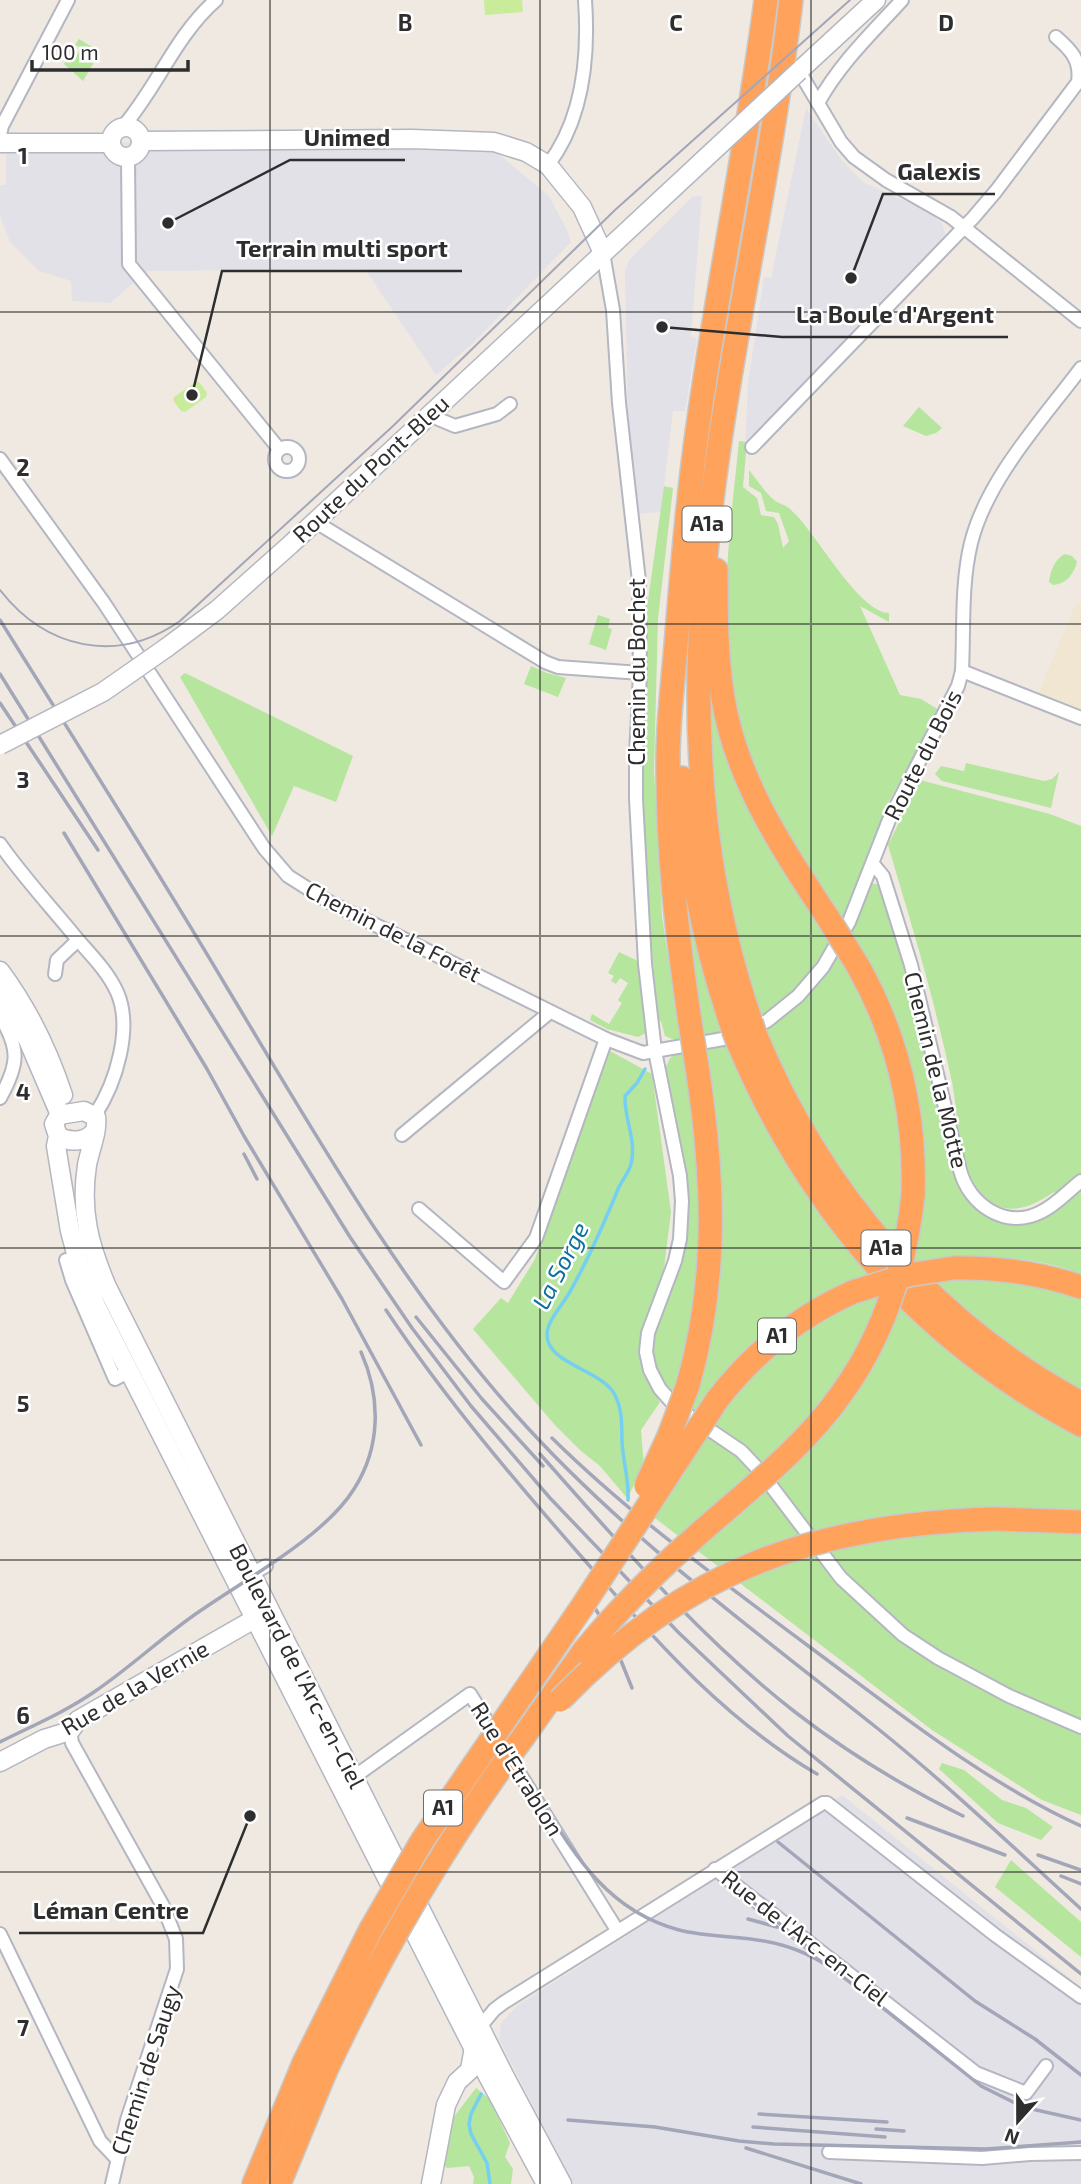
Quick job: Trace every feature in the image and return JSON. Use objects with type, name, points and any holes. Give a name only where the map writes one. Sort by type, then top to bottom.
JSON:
[{"type":"highway","name":"A1a","points":[[607,1568],[660,1457],[688,1385],[705,1312],[712,1241],[710,1171],[673,891],[668,801],[668,735],[682,555],[698,424],[757,76],[766,0]]},
{"type":"highway","name":"A1a","points":[[791,0],[771,136],[721,421],[707,525],[699,616],[698,705],[702,797],[712,872],[744,1032],[761,1096],[797,1161],[834,1215],[884,1274],[933,1323],[979,1360],[1027,1394],[1081,1425]]},
{"type":"highway","name":"A1a","points":[[524,1736],[604,1627],[683,1548],[791,1452],[842,1393],[870,1348],[892,1297],[907,1242],[913,1196],[914,1146],[903,1077],[887,1024],[858,966],[759,805],[737,754],[723,699],[718,648],[717,539],[724,442],[744,292]]},
{"type":"highway","name":"A1a","points":[[677,631],[680,759],[691,863],[706,938],[744,1032],[834,1183],[873,1234],[924,1289],[969,1329],[1028,1371],[1081,1403]]},
{"type":"highway","name":"A1","points":[[279,2184],[315,2068],[355,1959],[422,1842],[717,1400],[747,1364],[769,1343],[817,1309],[853,1292],[908,1275],[954,1268],[1004,1269],[1031,1273],[1081,1287]]},
{"type":"highway","name":"A1","points":[[254,2184],[315,2068],[470,1811],[524,1736],[620,1643],[689,1595],[739,1569],[795,1548],[863,1531],[933,1522],[995,1519],[1081,1522]]},
{"type":"main road","name":"Route du Pont-Bleu","points":[[0,745],[103,692],[217,610],[876,0]]},
{"type":"main road","points":[[122,128],[135,130],[141,141],[138,150],[128,157],[116,153],[111,143],[114,133],[122,128]]},
{"type":"main road","points":[[141,141],[481,140],[526,152],[548,165],[582,207],[603,253]]},
{"type":"main road","points":[[0,143],[111,143]]},
{"type":"main road","points":[[0,971],[32,1020],[44,1060]]},
{"type":"main road","points":[[0,993],[28,1040],[44,1060],[65,1100],[67,1113],[88,1112],[94,1124],[88,1138],[57,1143]]},
{"type":"main road","name":"Boulevard de l'Arc-en-Ciel","points":[[67,1113],[54,1128],[70,1231],[86,1283],[128,1372],[354,1777],[562,2184]]},
{"type":"main road","name":"Boulevard de l'Arc-en-Ciel","points":[[94,1124],[85,1202],[88,1234],[94,1258],[125,1328],[259,1570],[263,1615],[474,2047]]},
{"type":"main road","points":[[66,1203],[66,1260]]},
{"type":"main road","name":"Rue de la Vernie","points":[[0,1762],[51,1736],[70,1731],[78,1720],[263,1615]]},
{"type":"main road","points":[[456,2012],[480,2027],[474,2047],[476,2068],[546,2184]]},
{"type":"main road","points":[[476,2068],[505,2077]]},
{"type":"main road","points":[[431,2184],[446,2105],[457,2082],[476,2068]]},
{"type":"street","points":[[0,135],[2,126],[68,0]]},
{"type":"street","points":[[122,128],[183,36],[216,0]]},
{"type":"street","points":[[548,165],[563,143],[583,80],[587,28],[585,0]]},
{"type":"street","points":[[818,103],[827,86],[856,50],[902,0]]},
{"type":"street","points":[[752,447],[964,227],[996,191],[1078,82],[1081,69],[1078,58],[1056,37]]},
{"type":"street","points":[[799,71],[841,142],[854,156],[870,169],[951,216],[1081,321]]},
{"type":"street","points":[[128,157],[129,264],[279,449]]},
{"type":"street","name":"Chemin du Bochet","points":[[603,253],[613,310],[619,403],[639,581],[640,673],[636,755],[638,855],[645,964],[655,1051],[680,1176],[682,1201],[681,1231],[675,1261],[647,1340],[648,1361],[660,1389],[676,1407],[741,1451],[759,1470],[841,1578],[903,1635],[938,1658],[1009,1696],[1081,1727]]},
{"type":"street","name":"Route du Bois","points":[[655,1051],[745,1033],[767,1021],[798,996],[823,967],[853,913],[889,820],[955,695],[962,671],[967,565],[975,531],[990,496],[1003,473],[1081,368]]},
{"type":"street","points":[[429,415],[454,426],[497,414],[510,404]]},
{"type":"street","name":"Chemin de la Forêt","points":[[0,459],[104,603],[264,848],[288,876],[329,902],[606,1040],[639,1052],[655,1051]]},
{"type":"street","points":[[314,521],[545,662],[558,667],[640,673]]},
{"type":"street","points":[[962,671],[1081,718]]},
{"type":"street","points":[[0,844],[110,979],[120,1000],[123,1037],[119,1056],[94,1124]]},
{"type":"street","name":"Chemin de la Motte","points":[[873,864],[883,876],[911,965],[960,1170],[968,1192],[982,1206],[995,1213],[1018,1218],[1045,1210],[1081,1181]]},
{"type":"street","points":[[55,974],[57,960],[78,940]]},
{"type":"street","points":[[402,1135],[550,1012]]},
{"type":"street","points":[[0,1016],[9,1030],[16,1051],[12,1075],[0,1098]]},
{"type":"street","points":[[419,1209],[504,1282],[536,1238],[606,1040]]},
{"type":"street","points":[[66,1260],[72,1280],[115,1378],[128,1372]]},
{"type":"street","name":"Rue d'Etrablon","points":[[354,1777],[470,1694],[617,1930]]},
{"type":"street","name":"Chemin de Saugy","points":[[70,1731],[72,1743],[163,1906],[174,1931],[177,1947],[174,1984],[139,2082],[112,2184]]},
{"type":"street","name":"Rue de l'Arc-en-Ciel","points":[[1046,2066],[1026,2093],[976,2073],[715,1869],[827,1802],[995,1935],[1080,1996]]},
{"type":"street","points":[[480,2027],[503,2003],[715,1869]]},
{"type":"street","points":[[0,1934],[100,2141],[117,2159]]},
{"type":"street","points":[[829,2152],[982,2158],[1081,2153]]},
{"type":"shaded area","points":[[806,108],[840,158],[863,182],[925,210],[942,223],[946,236],[745,449],[748,383],[764,277],[771,278]]},
{"type":"shaded area","points":[[482,140],[549,196],[571,242],[473,343],[436,375],[365,269],[147,271],[110,303],[72,301],[71,281],[39,271],[10,242],[0,216],[0,185],[6,185],[6,154],[141,141]]},
{"type":"shaded area","points":[[693,196],[702,196],[691,336],[697,339],[685,411],[673,411],[661,512],[638,514],[628,420],[625,271],[630,259]]},
{"type":"shaded area","points":[[1081,602],[1081,712],[1038,695],[1075,606]]},
{"type":"shaded area","points":[[842,1795],[1081,1987],[1081,2184],[573,2184],[499,2039],[501,2023],[518,2005]]},
{"type":"green space","points":[[484,0],[522,0],[523,12],[485,15]]},
{"type":"green space","points":[[79,39],[100,52],[83,81],[64,64],[69,56],[75,59],[81,48],[75,45]]},
{"type":"green space","points":[[199,382],[207,393],[206,397],[185,412],[181,411],[173,400],[174,397]]},
{"type":"green space","points":[[919,407],[942,428],[926,436],[903,426]]},
{"type":"green space","points":[[739,441],[747,442],[743,487],[757,498],[761,515],[774,517],[783,548],[789,541],[779,513],[766,511],[761,493],[749,486],[749,470],[770,497],[790,509],[802,521],[864,600],[889,613],[889,622],[860,606],[900,695],[921,699],[939,710],[888,803],[843,922],[766,795],[747,749],[736,712],[726,635],[726,596]]},
{"type":"green space","points":[[664,486],[673,488],[658,619],[654,771],[662,916],[680,1040],[665,1036],[659,1021],[647,908],[642,826],[647,608]]},
{"type":"green space","points":[[1065,554],[1072,556],[1077,562],[1076,566],[1066,580],[1053,585],[1049,582],[1052,570],[1058,559]]},
{"type":"green space","points":[[598,615],[610,619],[608,628],[612,629],[606,650],[589,644]]},
{"type":"green space","points":[[710,655],[714,696],[833,940],[798,987],[760,1018],[732,923],[713,801]]},
{"type":"green space","points":[[531,666],[566,678],[558,697],[524,684]]},
{"type":"green space","points":[[185,673],[353,756],[336,802],[294,786],[272,836],[180,677]]},
{"type":"green space","points":[[966,763],[1044,781],[1052,779],[1059,772],[1051,808],[942,781],[935,774],[941,766],[964,771]]},
{"type":"green space","points":[[920,780],[1050,814],[1081,826],[1081,1274],[1016,1259],[973,1258],[907,1265],[921,1185],[922,1128],[919,1099],[903,1041],[879,987],[850,934],[871,883],[880,885],[905,966],[959,1185],[973,1202],[999,1220],[1062,1201],[1054,1192],[1036,1203],[1018,1208],[1009,1209],[991,1202],[974,1183],[963,1156],[942,1037],[888,845]]},
{"type":"green space","points":[[683,886],[699,955],[723,1032],[700,1038]]},
{"type":"green space","points":[[841,951],[872,1006],[906,1138],[899,1249],[858,1200],[804,1116],[763,1028],[808,995]]},
{"type":"green space","points":[[619,952],[638,961],[646,1033],[638,1037],[607,1029],[590,1020],[592,1014],[609,1024],[622,1003],[618,1000],[628,983],[620,978],[616,984],[611,981],[614,976],[608,973]]},
{"type":"green space","points":[[728,1044],[756,1106],[789,1165],[827,1221],[869,1275],[818,1298],[771,1329],[730,1367],[696,1412],[687,1407],[700,1369],[702,1050]]},
{"type":"green space","points":[[683,1050],[695,1114],[702,1183],[696,1309],[675,1399],[659,1379],[653,1358],[659,1315],[677,1272],[688,1228],[687,1188],[666,1067],[670,1058]]},
{"type":"green space","points":[[610,1051],[652,1074],[671,1212],[664,1268],[645,1319],[639,1349],[643,1374],[660,1402],[641,1430],[644,1467],[627,1498],[600,1466],[554,1424],[473,1329],[501,1298],[508,1303],[535,1259]]},
{"type":"green space","points":[[997,1276],[1081,1295],[1081,1391],[1006,1344],[927,1278]]},
{"type":"green space","points":[[882,1289],[945,1348],[1018,1401],[1081,1436],[1081,1514],[812,1535],[710,1423],[739,1384],[813,1320]]},
{"type":"green space","points":[[704,1431],[749,1465],[829,1573],[898,1639],[971,1685],[1081,1734],[1081,1815],[1042,1800],[932,1730],[651,1515]]},
{"type":"green space","points":[[993,1531],[1081,1533],[1081,1721],[992,1682],[928,1646],[896,1623],[822,1550],[881,1537]]},
{"type":"green space","points":[[942,1763],[964,1770],[1002,1800],[1026,1808],[1053,1827],[1041,1840],[998,1823],[939,1769]]},
{"type":"green space","points":[[1011,1860],[1081,1922],[1081,1957],[995,1887]]},
{"type":"green space","points":[[476,2088],[490,2099],[510,2143],[505,2157],[513,2169],[511,2184],[473,2184],[474,2177],[469,2166],[447,2168],[443,2163],[453,2118]]},
{"type":"waterway","name":"La Sorge","points":[[628,1500],[621,1417],[615,1395],[608,1386],[555,1353],[547,1334],[550,1322],[585,1264],[630,1167],[632,1146],[625,1096],[645,1069]]},
{"type":"waterway","name":"La Sorge","points":[[481,2094],[469,2124],[471,2134],[487,2163],[490,2184]]},
{"type":"tram line","points":[[0,590],[18,610],[39,626],[84,644],[107,646],[132,643],[156,635],[180,621],[393,426],[615,210],[850,0]]},
{"type":"railway","points":[[0,620],[363,1210],[435,1315],[516,1415],[557,1459],[644,1540],[903,1750],[1081,1909]]},
{"type":"railway","points":[[0,674],[350,1237],[412,1328],[471,1406],[550,1498],[679,1633],[788,1736],[1081,1974]]},
{"type":"railway","points":[[0,703],[98,850]]},
{"type":"railway","points":[[64,833],[342,1299],[421,1445]]},
{"type":"railway","points":[[244,1154],[257,1179]]},
{"type":"railway","points":[[386,1310],[482,1440],[560,1533],[666,1650],[752,1729],[817,1774]]},
{"type":"railway","points":[[416,1317],[482,1399],[543,1466]]},
{"type":"railway","points":[[0,1742],[94,1692],[186,1621],[305,1540],[341,1506],[363,1473],[373,1439],[375,1404],[368,1369],[361,1352]]},
{"type":"railway","points":[[552,1438],[612,1494],[676,1546],[906,1719],[1008,1787],[1081,1826]]},
{"type":"railway","points":[[540,1454],[662,1589],[760,1683],[795,1712],[856,1755],[963,1816]]},
{"type":"railway","points":[[585,1592],[609,1631],[632,1688]]},
{"type":"railway","points":[[481,1704],[581,1861],[596,1879],[632,1910],[679,1930],[786,1946],[817,1959],[845,1978]]},
{"type":"railway","points":[[907,1818],[1005,1855]]},
{"type":"railway","points":[[778,1842],[975,2001],[1035,2039],[1081,2075]]},
{"type":"railway","points":[[1038,1855],[1081,1870]]},
{"type":"railway","points":[[1061,1876],[1081,1884]]},
{"type":"railway","points":[[733,1886],[813,1951]]},
{"type":"railway","points":[[748,1919],[777,1927]]},
{"type":"railway","points":[[837,1971],[981,2086],[1023,2107],[1081,2120]]},
{"type":"railway","points":[[759,2114],[887,2122]]},
{"type":"railway","points":[[568,2120],[655,2127],[774,2144],[986,2149],[1081,2142]]},
{"type":"railway","points":[[753,2127],[885,2137]]},
{"type":"railway","points":[[876,2129],[904,2131]]},
{"type":"railway","points":[[746,2148],[861,2184]]},
{"type":"place","name":"Unimed","points":[[168,223]]},
{"type":"place","name":"Galexis","points":[[851,278]]},
{"type":"place","name":"La Boule d'Argent","points":[[662,327]]},
{"type":"place","name":"Terrain multi sport","points":[[192,395]]},
{"type":"place","name":"Léman Centre","points":[[250,1816]]}]
